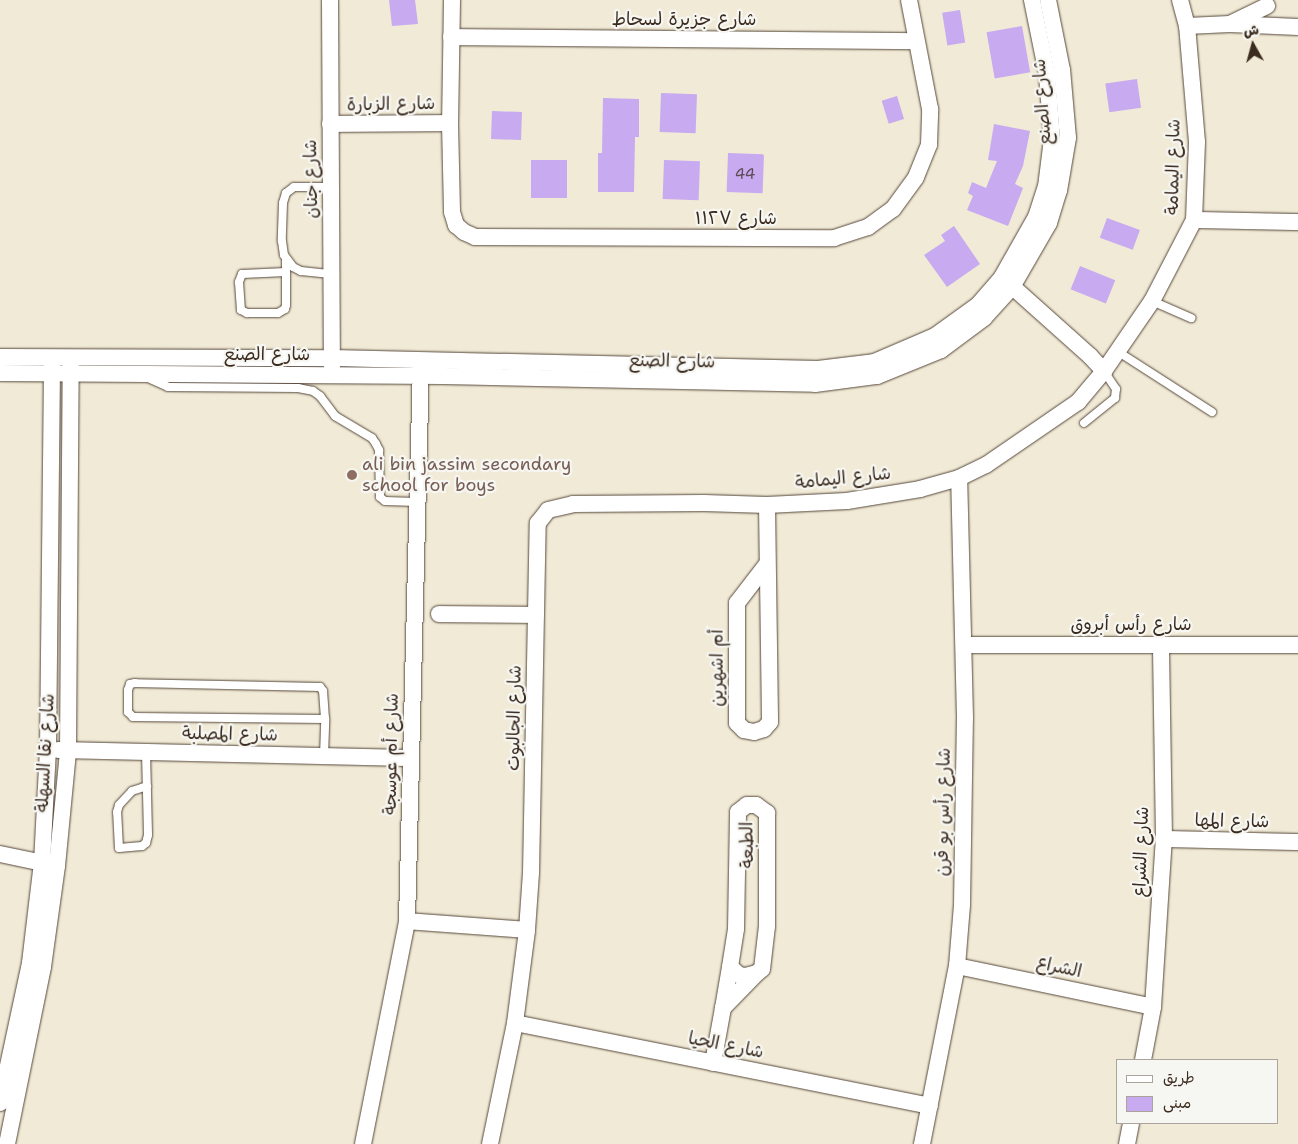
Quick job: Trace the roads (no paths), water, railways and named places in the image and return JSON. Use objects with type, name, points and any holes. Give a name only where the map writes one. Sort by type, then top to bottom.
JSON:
[{"type":"street","name":"شارع جنان","points":[[330,0],[331,374]]},
{"type":"street","name":"شارع الزبارة","points":[[330,124],[450,123],[452,0]]},
{"type":"street","name":"شارع ١١٢٧","points":[[450,123],[452,212],[456,225],[464,232],[475,237],[834,238],[868,227],[893,209],[916,177],[929,145],[930,109],[909,0]]},
{"type":"street","name":"شارع الصنع","points":[[1007,282],[1036,217],[1046,186],[1052,140],[1047,74],[1032,0]]},
{"type":"street","name":"شارع الصنع","points":[[71,367],[332,358],[421,368],[815,384],[877,376],[941,350],[984,318],[1007,282],[1050,223],[1059,191],[1068,138],[1062,70],[1048,0]]},
{"type":"street","name":"شارع اليمامة","points":[[548,510],[573,504],[704,503],[766,505],[847,501],[920,490],[959,478],[986,464],[1078,402],[1104,371],[1152,300],[1194,220],[1197,142],[1187,26],[1180,0]]},
{"type":"street","points":[[1230,24],[1269,3]]},
{"type":"street","points":[[1269,3],[1268,17],[1278,28]]},
{"type":"street","points":[[1187,26],[1230,24],[1278,28],[1298,27]]},
{"type":"street","name":"شارع جزيرة لسحاط","points":[[451,37],[916,41]]},
{"type":"street","points":[[1194,220],[1298,222]]},
{"type":"street","points":[[1007,282],[1090,356],[1104,371]]},
{"type":"street","name":"شارع الصنع","points":[[0,358],[52,366],[143,374],[331,374],[421,368]]},
{"type":"street","name":"شارع الصنع","points":[[0,373],[52,366]]},
{"type":"street","name":"شارع نقا السهلة","points":[[8,1144],[44,967],[50,865],[48,750],[52,366]]},
{"type":"street","name":"شارع نقا السهلة","points":[[0,1104],[50,865],[68,751],[71,367]]},
{"type":"street","name":"شارع أم عوسجة","points":[[362,1144],[407,921],[421,368]]},
{"type":"street","name":"شارع رأس بو قرن","points":[[922,1144],[957,966],[962,895],[964,645],[959,478]]},
{"type":"street","name":"أم اشهرين","points":[[737,603],[737,723],[744,730],[754,732],[764,729],[770,722],[770,602],[766,505]]},
{"type":"street","name":"شارع الجالبوت","points":[[490,1144],[515,1023],[527,930],[531,873],[538,523],[548,510]]},
{"type":"street","points":[[737,603],[767,564]]},
{"type":"street","points":[[737,603],[753,599],[770,602]]},
{"type":"street","points":[[439,614],[536,615]]},
{"type":"street","name":"شارع الشراع","points":[[1143,1059],[1153,1007],[1164,839],[1161,644]]},
{"type":"street","name":"شارع رأس أبروق","points":[[964,645],[1298,645]]},
{"type":"street","name":"شارع المصلبة","points":[[48,750],[410,758]]},
{"type":"street","name":"الطبعة","points":[[713,1063],[736,929],[738,812],[746,805],[756,805],[767,812],[767,917],[762,969],[723,1008]]},
{"type":"street","name":"شارع المها","points":[[1164,839],[1298,842]]},
{"type":"street","points":[[0,854],[50,865]]},
{"type":"street","points":[[407,921],[527,930]]},
{"type":"street","name":"الشراع","points":[[957,966],[1153,1007]]},
{"type":"street","points":[[730,967],[739,975],[745,976],[757,973]]},
{"type":"street","name":"شارع الحيا","points":[[515,1023],[930,1106]]},
{"type":"street","points":[[1126,1144],[1131,1124]]},
{"type":"lane","points":[[286,272],[245,272],[240,276],[240,306],[244,312],[278,313],[283,311],[286,305],[286,272],[286,260],[282,241],[283,203],[286,193],[294,188],[331,186]]},
{"type":"lane","points":[[286,260],[293,267],[301,271],[331,274]]},
{"type":"lane","points":[[1152,300],[1191,318]]},
{"type":"lane","points":[[1117,351],[1212,412]]},
{"type":"lane","points":[[1084,423],[1116,398],[1117,393],[1104,371]]},
{"type":"lane","points":[[143,374],[150,380],[168,387],[306,389],[320,396],[335,416],[372,438],[379,450],[380,497],[385,501],[417,502]]},
{"type":"lane","points":[[324,756],[325,718],[323,691],[315,686],[135,682],[130,684],[128,690],[128,712],[133,717],[325,718]]},
{"type":"lane","points":[[146,752],[148,835],[146,843],[142,846],[119,848],[117,822],[119,805],[132,791],[146,786]]},
{"type":"place","name":"ali bin jassim secondary school for boys","points":[[352,475]]}]
